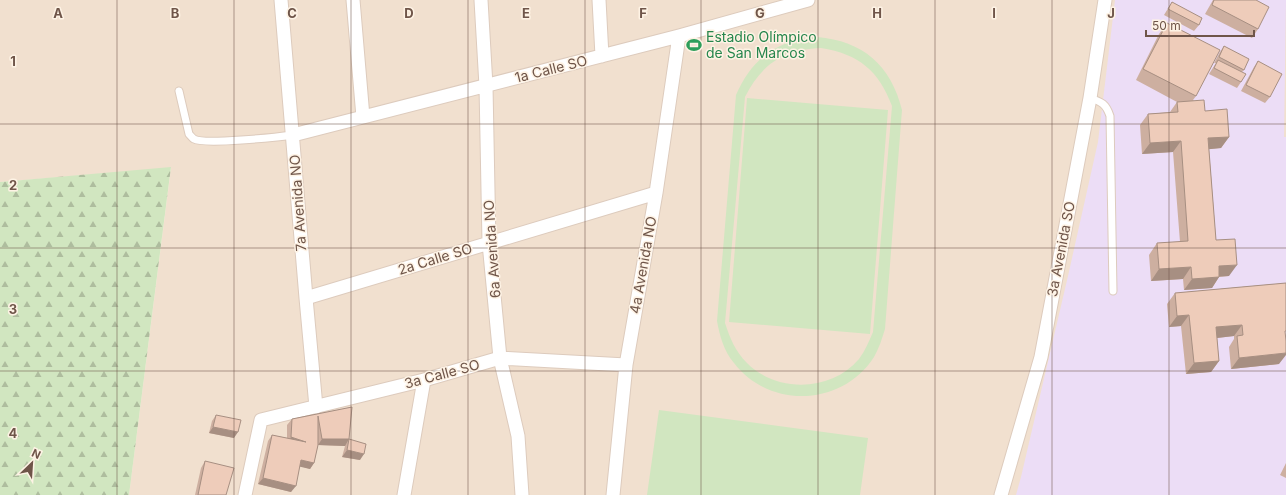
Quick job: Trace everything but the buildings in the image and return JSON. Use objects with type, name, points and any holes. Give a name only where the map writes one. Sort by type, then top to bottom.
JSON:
[{"type":"street","name":"7a Avenida NO","points":[[281,0],[316,407]]},
{"type":"street","points":[[353,0],[363,117]]},
{"type":"street","name":"6a Avenida NO","points":[[481,0],[486,86],[490,243],[500,358],[518,436],[522,495]]},
{"type":"street","points":[[599,0],[602,56]]},
{"type":"street","name":"1a Calle SO","points":[[293,135],[679,36],[808,0]]},
{"type":"street","name":"3a Avenida SO","points":[[1002,495],[1041,357],[1090,98],[1105,0]]},
{"type":"street","name":"4a Avenida NO","points":[[613,495],[626,365],[656,193],[679,36]]},
{"type":"street","name":"2a Calle SO","points":[[306,298],[656,193]]},
{"type":"street","name":"3a Calle SO","points":[[245,495],[261,420],[424,380],[500,358],[626,365]]},
{"type":"street","points":[[404,495],[424,380]]},
{"type":"lane","points":[[179,91],[189,134],[194,139],[206,141],[268,139],[293,135]]},
{"type":"lane","points":[[1090,98],[1099,101],[1107,107],[1110,116],[1113,291]]},
{"type":"shaded area","points":[[0,0],[1286,0],[1286,495],[129,495],[171,168],[0,182]]},
{"type":"shaded area","points":[[1115,0],[1286,0],[1284,137],[1286,137],[1286,495],[1016,495],[1098,142]]},
{"type":"green space","points":[[817,37],[833,39],[861,50],[873,58],[891,80],[902,110],[885,329],[882,340],[874,357],[860,374],[844,386],[825,393],[805,396],[785,394],[766,388],[749,378],[734,363],[725,349],[717,321],[736,95],[742,82],[758,61],[778,47],[803,39]],"holes":[[[821,48],[834,51],[857,60],[866,66],[881,83],[892,106],[873,332],[859,359],[847,370],[834,378],[819,383],[804,385],[788,384],[773,380],[759,373],[747,363],[733,344],[725,323],[745,97],[759,75],[776,60],[785,55],[808,49]]]},
{"type":"green space","points":[[747,98],[888,110],[870,334],[729,322]]},
{"type":"green space","points":[[171,167],[129,495],[0,495],[0,182]]},
{"type":"green space","points":[[659,410],[868,438],[860,495],[647,495]]},
{"type":"place","name":"Estadio Olímpico de San Marcos","points":[[694,45]]}]
